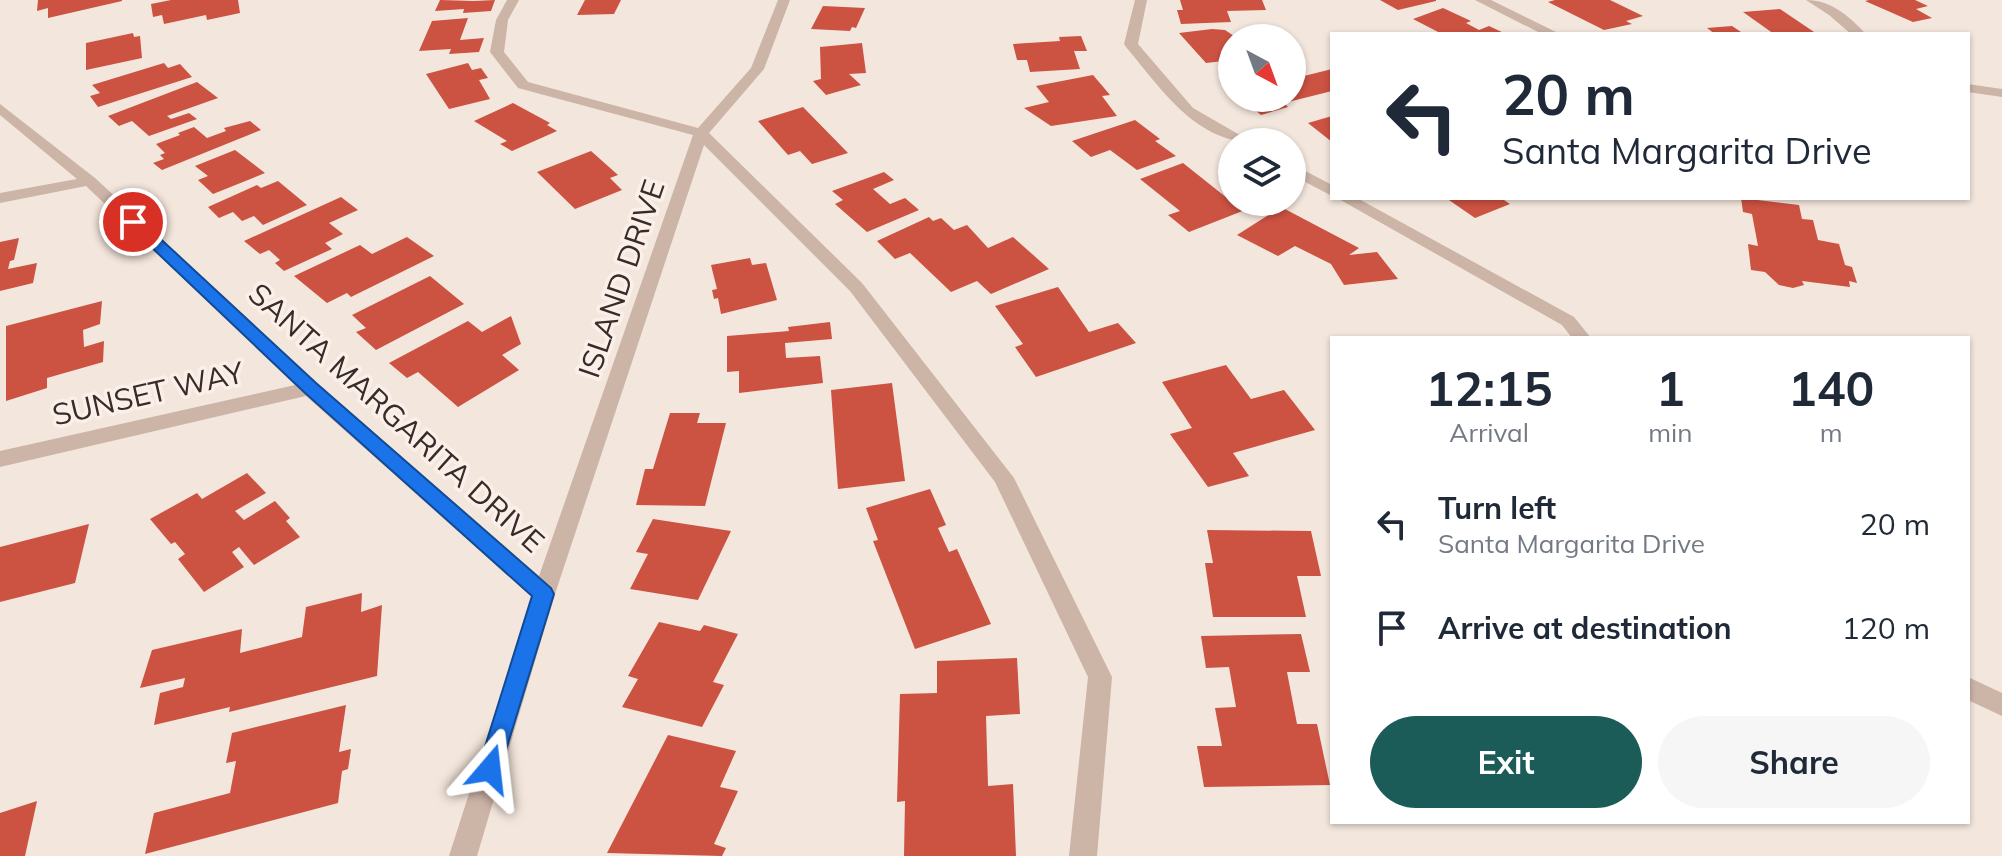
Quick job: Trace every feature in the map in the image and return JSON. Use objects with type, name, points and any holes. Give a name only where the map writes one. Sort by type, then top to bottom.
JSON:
[{"type":"street","points":[[513,0],[502,20],[497,52],[523,85],[701,133],[856,287],[1004,478],[1100,677],[1083,856]]},
{"type":"street","name":"ISLAND DRIVE","points":[[544,594],[701,133],[757,69],[784,0]]},
{"type":"street","points":[[1141,0],[1131,44],[1188,111],[1219,128]]},
{"type":"street","points":[[1481,0],[1549,32]]},
{"type":"street","points":[[1812,0],[1834,12],[1857,32]]},
{"type":"street","points":[[1970,88],[2002,93]]},
{"type":"street","name":"SANTA MARGARITA DRIVE","points":[[0,108],[89,181],[310,388],[544,594],[463,856]]},
{"type":"street","points":[[1306,177],[1330,190]]},
{"type":"street","points":[[0,198],[89,181]]},
{"type":"street","points":[[1349,200],[1568,321],[1580,336]]},
{"type":"street","name":"SUNSET WAY","points":[[0,459],[310,388]]},
{"type":"street","points":[[1970,689],[2002,705]]},
{"type":"building","points":[[38,0],[122,1],[48,18],[48,8],[37,11]]},
{"type":"building","points":[[171,0],[238,0],[240,13],[207,20],[206,15],[164,24],[162,15],[153,17],[151,4]]},
{"type":"building","points":[[440,0],[495,0],[491,11],[463,13],[464,9],[435,11]]},
{"type":"building","points":[[585,0],[621,0],[614,14],[577,15]]},
{"type":"building","points":[[1180,0],[1262,0],[1266,10],[1227,11],[1231,22],[1181,24],[1177,10],[1183,10]]},
{"type":"building","points":[[1380,0],[1436,0],[1436,1],[1398,10]]},
{"type":"building","points":[[1610,0],[1643,16],[1626,21],[1632,24],[1604,30],[1548,2]]},
{"type":"building","points":[[1915,0],[1928,6],[1916,9],[1932,18],[1913,22],[1865,1]]},
{"type":"building","points":[[823,6],[865,8],[856,28],[852,27],[850,31],[811,29]]},
{"type":"building","points":[[1443,8],[1471,21],[1466,23],[1479,30],[1489,26],[1502,32],[1438,32],[1413,19]]},
{"type":"building","points":[[1780,9],[1814,32],[1771,32],[1743,12]]},
{"type":"building","points":[[468,18],[460,40],[484,38],[479,52],[449,54],[451,49],[419,51],[432,21]]},
{"type":"building","points":[[1732,26],[1741,32],[1712,32],[1707,28]]},
{"type":"building","points":[[1218,29],[1218,62],[1206,63],[1179,33]]},
{"type":"building","points":[[133,33],[134,37],[140,36],[142,58],[86,70],[86,43]]},
{"type":"building","points":[[1081,36],[1087,51],[1074,51],[1080,69],[1030,72],[1027,60],[1017,60],[1013,44],[1060,41],[1059,37]]},
{"type":"building","points":[[862,43],[866,73],[849,74],[861,85],[826,95],[813,81],[821,79],[820,47]]},
{"type":"building","points":[[164,63],[168,68],[180,64],[192,77],[98,107],[90,96],[100,93],[92,85]]},
{"type":"building","points":[[468,63],[472,70],[481,68],[488,78],[479,80],[490,99],[449,109],[426,74]]},
{"type":"building","points":[[1330,70],[1330,92],[1306,98],[1306,76]]},
{"type":"building","points":[[1093,75],[1110,95],[1102,96],[1117,116],[1051,126],[1024,108],[1049,102],[1036,86]]},
{"type":"building","points":[[197,82],[218,98],[167,116],[171,119],[189,113],[197,119],[149,136],[132,121],[119,126],[108,116]]},
{"type":"building","points":[[513,103],[550,123],[547,125],[557,131],[512,151],[500,144],[507,141],[474,121]]},
{"type":"building","points":[[803,107],[848,153],[812,164],[800,151],[788,155],[758,121]]},
{"type":"building","points":[[1330,117],[1330,140],[1308,123]]},
{"type":"building","points":[[1135,120],[1160,139],[1155,141],[1176,156],[1137,170],[1110,150],[1091,157],[1072,141]]},
{"type":"building","points":[[250,121],[261,130],[162,170],[153,163],[164,159],[160,155],[165,153],[156,144],[180,135],[178,133],[194,127],[207,138],[226,131],[224,128]]},
{"type":"building","points":[[235,150],[265,173],[213,194],[198,180],[208,176],[195,166]]},
{"type":"building","points":[[591,151],[618,175],[610,178],[622,190],[575,209],[537,172]]},
{"type":"building","points":[[1183,163],[1218,191],[1218,216],[1230,216],[1189,232],[1168,215],[1180,211],[1140,179]]},
{"type":"building","points":[[884,172],[894,180],[873,189],[890,204],[905,198],[919,210],[867,232],[835,204],[843,200],[832,191]]},
{"type":"building","points":[[278,181],[307,205],[263,225],[254,216],[242,221],[233,212],[219,218],[208,207],[257,185],[261,188]]},
{"type":"building","points":[[341,197],[358,210],[329,223],[343,234],[325,243],[332,249],[284,271],[275,263],[280,260],[269,250],[260,254],[244,241]]},
{"type":"building","points":[[1449,200],[1504,200],[1510,204],[1475,218]]},
{"type":"building","points":[[1741,200],[1799,205],[1802,219],[1813,220],[1818,240],[1839,244],[1845,265],[1852,267],[1857,283],[1849,281],[1850,287],[1802,281],[1804,285],[1793,288],[1779,285],[1765,272],[1751,270],[1748,244],[1758,246],[1752,214],[1743,212]]},
{"type":"building","points":[[1267,216],[1298,216],[1359,248],[1349,255],[1377,252],[1398,279],[1344,285],[1331,264],[1295,246],[1278,256],[1237,235]]},
{"type":"building","points":[[929,217],[933,221],[941,218],[954,230],[967,225],[988,248],[1013,237],[1049,269],[991,294],[977,281],[951,292],[910,253],[895,259],[877,241]]},
{"type":"building","points":[[407,237],[434,256],[351,297],[347,293],[327,303],[294,276],[360,245],[372,254]]},
{"type":"building","points":[[19,238],[14,260],[10,261],[8,269],[37,263],[33,283],[0,291],[0,242]]},
{"type":"building","points":[[750,258],[752,265],[766,263],[777,300],[721,314],[718,298],[714,299],[712,290],[717,289],[711,265]]},
{"type":"building","points":[[430,276],[464,304],[376,350],[356,332],[366,328],[352,315]]},
{"type":"building","points":[[1058,287],[1089,332],[1118,323],[1136,343],[1036,377],[1015,347],[1023,344],[995,306]]},
{"type":"building","points":[[102,301],[100,324],[83,330],[84,347],[104,341],[103,362],[47,378],[47,388],[6,401],[6,326]]},
{"type":"building","points":[[511,316],[521,344],[502,355],[519,370],[458,407],[418,372],[407,378],[389,363],[468,321],[482,332]]},
{"type":"building","points":[[830,322],[832,339],[785,343],[786,358],[820,356],[823,383],[739,393],[739,371],[727,372],[727,336],[789,331],[788,327]]},
{"type":"building","points":[[1226,365],[1251,399],[1284,390],[1315,430],[1233,453],[1249,476],[1208,487],[1170,434],[1192,428],[1162,382]]},
{"type":"building","points":[[892,383],[905,481],[838,489],[831,390]]},
{"type":"building","points":[[670,413],[700,413],[697,423],[726,423],[705,506],[636,505],[645,469],[653,469]]},
{"type":"building","points":[[247,473],[266,493],[235,511],[244,520],[275,501],[290,518],[286,521],[300,537],[254,565],[239,547],[232,552],[244,567],[204,592],[178,559],[185,554],[175,542],[171,544],[150,519],[197,493],[202,499]]},
{"type":"building","points":[[930,489],[946,525],[938,528],[949,552],[957,549],[991,624],[915,649],[873,541],[878,540],[866,508]]},
{"type":"building","points":[[653,519],[731,531],[698,600],[630,589],[648,554],[636,552]]},
{"type":"building","points":[[89,524],[75,583],[0,602],[0,547]]},
{"type":"building","points":[[1207,530],[1311,531],[1321,576],[1297,576],[1306,617],[1213,617],[1205,563],[1213,563]]},
{"type":"building","points":[[362,593],[361,612],[382,605],[377,676],[229,712],[230,707],[154,725],[160,693],[183,687],[185,678],[140,688],[152,650],[242,629],[240,653],[302,637],[306,607]]},
{"type":"building","points":[[659,622],[700,631],[704,625],[738,634],[713,682],[724,685],[702,727],[622,707],[638,679],[628,676]]},
{"type":"building","points":[[1301,634],[1310,672],[1287,672],[1297,724],[1317,724],[1330,785],[1204,787],[1197,746],[1222,746],[1215,708],[1236,707],[1229,667],[1206,668],[1201,636]]},
{"type":"building","points":[[1017,658],[1020,714],[986,716],[988,786],[1013,784],[1016,856],[904,856],[905,801],[897,802],[900,694],[937,693],[937,661]]},
{"type":"building","points":[[346,705],[339,752],[351,749],[348,769],[342,771],[338,803],[145,854],[154,813],[230,793],[236,761],[226,763],[232,733]]},
{"type":"building","points":[[668,735],[736,751],[720,787],[738,791],[714,844],[726,848],[722,856],[607,853]]},
{"type":"building","points":[[37,801],[25,856],[0,856],[0,813]]},
{"type":"route","points":[[133,222],[310,388],[544,594],[490,769]]}]
